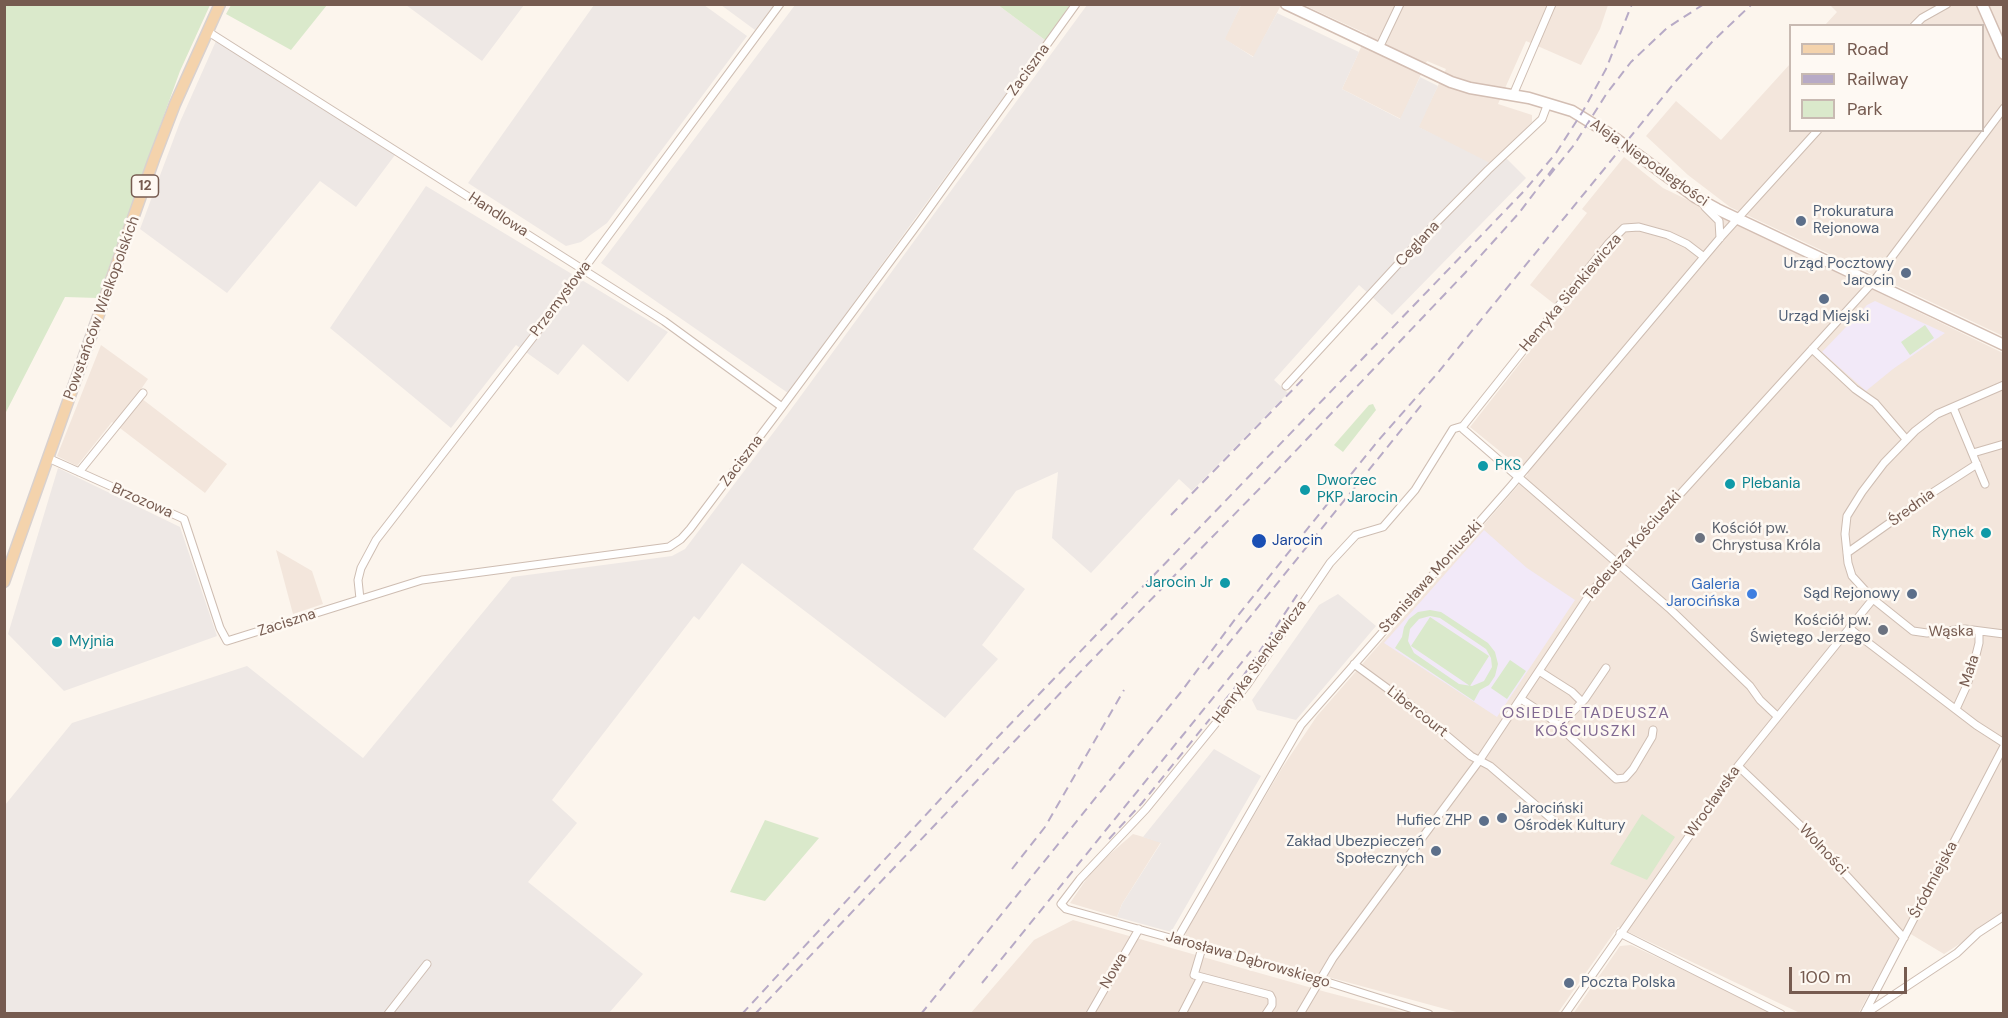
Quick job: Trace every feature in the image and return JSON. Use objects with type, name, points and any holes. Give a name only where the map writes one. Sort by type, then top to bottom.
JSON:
[{"type":"main road","name":"Powstańców Wielkopolskich","points":[[4,582],[158,150],[207,30],[220,4]]},
{"type":"main road","name":"Aleja Niepodległości","points":[[1287,4],[1460,85],[1548,103],[1572,111],[1608,133],[1695,197],[2004,345]]},
{"type":"main road","points":[[1982,4],[2004,54]]},
{"type":"street","name":"Przemysłowa","points":[[360,599],[358,580],[361,568],[376,540],[583,270],[780,4]]},
{"type":"street","name":"Zaciszna","points":[[227,641],[422,580],[669,547],[681,539],[921,221],[1076,4]]},
{"type":"street","points":[[1379,48],[1400,4]]},
{"type":"street","points":[[1513,95],[1552,4]]},
{"type":"street","points":[[1916,24],[1947,4]]},
{"type":"street","name":"Handlowa","points":[[207,30],[664,321],[782,407]]},
{"type":"street","name":"Ceglana","points":[[1286,386],[1488,170],[1542,119],[1548,103]]},
{"type":"street","name":"Tadeusza Kościuszki","points":[[1300,1014],[1333,958],[1479,761],[1592,591],[1873,282],[2004,108]]},
{"type":"street","name":"Stanisława Moniuszki","points":[[1176,940],[1291,741],[1311,712],[1518,478],[1720,238],[1816,132]]},
{"type":"street","points":[[1695,197],[1717,217],[1720,238]]},
{"type":"street","name":"Henryka Sienkiewicza","points":[[1066,909],[1061,904],[1080,879],[1146,809],[1247,685],[1330,563],[1356,535],[1383,527],[1395,514],[1415,490],[1453,429],[1463,426],[1608,244],[1624,228],[1639,227],[1668,234],[1687,244],[1704,257]]},
{"type":"street","points":[[1812,349],[1855,389],[1875,403],[1906,439]]},
{"type":"street","name":"Wąska","points":[[2004,385],[1932,418],[1906,439],[1878,471],[1847,516],[1845,534],[1852,576],[1873,599],[1913,631],[1927,633],[1965,629],[2004,634]]},
{"type":"street","points":[[79,472],[143,393]]},
{"type":"street","points":[[1953,407],[1985,484]]},
{"type":"street","points":[[1463,426],[1465,432],[1669,608],[1750,686],[1760,700],[1777,716]]},
{"type":"street","points":[[1973,453],[2004,444]]},
{"type":"street","name":"Brzozowa","points":[[48,458],[184,519],[220,628],[227,641]]},
{"type":"street","name":"Średnia","points":[[1848,553],[1977,464]]},
{"type":"street","name":"Wrocławska","points":[[1565,1014],[1738,766],[1873,599]]},
{"type":"street","points":[[1849,628],[2004,745]]},
{"type":"street","name":"Mała","points":[[1956,709],[1974,663],[1979,643],[1979,631]]},
{"type":"street","name":"Libercourt","points":[[1354,664],[1414,708],[1479,761],[1490,766],[1560,826]]},
{"type":"street","points":[[1559,726],[1582,702],[1606,668]]},
{"type":"street","points":[[1539,671],[1572,692],[1582,702]]},
{"type":"street","points":[[1521,699],[1559,726],[1610,776],[1619,779],[1625,778],[1633,769],[1652,737],[1653,730]]},
{"type":"street","name":"Śródmiejska","points":[[1865,1012],[2004,745]]},
{"type":"street","name":"Wolności","points":[[1738,766],[1802,827],[1904,938]]},
{"type":"street","name":"Jarosława Dąbrowskiego","points":[[1066,909],[1321,980],[1429,1014]]},
{"type":"street","points":[[1865,1012],[1951,957],[1978,933],[2004,916]]},
{"type":"street","name":"Nowa","points":[[1090,1014],[1139,929]]},
{"type":"street","points":[[1620,933],[1781,1014]]},
{"type":"street","points":[[1202,948],[1194,975],[1270,995],[1272,1005],[1266,1014]]},
{"type":"street","points":[[388,1014],[427,964]]},
{"type":"street","points":[[1182,1014],[1201,977]]},
{"type":"shaded area","points":[[406,5],[524,5],[482,61]]},
{"type":"shaded area","points":[[594,5],[704,5],[747,36],[607,223],[581,242],[566,246],[468,183]]},
{"type":"shaded area","points":[[721,5],[774,5],[755,30]]},
{"type":"shaded area","points":[[795,5],[998,5],[1045,40],[788,393],[601,263]]},
{"type":"shaded area","points":[[1087,5],[1241,5],[1225,39],[1253,57],[1277,13],[1359,52],[1342,89],[1400,119],[1420,77],[1438,86],[1419,127],[1490,163],[1501,153],[1526,178],[1392,315],[1359,285],[1274,380],[1288,393],[1192,491],[1179,479],[1091,573],[1052,538],[1058,472],[1016,491],[973,549],[1025,589],[982,645],[998,659],[945,718],[742,563],[699,620],[694,616],[552,800],[577,823],[528,882],[643,974],[609,1013],[5,1014],[5,805],[72,723],[247,666],[363,758],[512,577],[672,556],[685,549],[789,412]]},
{"type":"shaded area","points":[[1241,5],[1281,5],[1254,57],[1224,39]]},
{"type":"shaded area","points":[[1304,5],[1608,5],[1600,29],[1581,65],[1526,41],[1498,104],[1532,115],[1532,122],[1490,164],[1418,127],[1446,69],[1427,61],[1401,119],[1342,89],[1367,34]]},
{"type":"shaded area","points":[[1830,5],[2003,5],[2003,336],[1730,207],[1688,175],[1646,136],[1676,101],[1721,140],[1789,65],[1789,132],[1984,132],[1984,24],[1826,24],[1837,12]]},
{"type":"shaded area","points":[[216,41],[395,155],[356,207],[320,181],[227,293],[140,229],[180,122]]},
{"type":"shaded area","points":[[1624,157],[1663,188],[2003,353],[2003,916],[1944,954],[1904,930],[1858,1014],[1800,1013],[1618,927],[1557,1014],[1460,1013],[1185,938],[1186,931],[1282,768],[1317,716],[1528,474],[1470,427],[1562,310],[1530,285],[1587,213],[1582,209]]},
{"type":"shaded area","points":[[426,186],[668,332],[628,382],[583,344],[558,375],[516,345],[451,428],[330,328]]},
{"type":"shaded area","points":[[1875,301],[1945,333],[1866,391],[1822,352],[1867,305]]},
{"type":"shaded area","points":[[101,345],[148,379],[137,395],[227,464],[205,493],[112,422],[77,466],[57,456]]},
{"type":"shaded area","points":[[58,468],[180,527],[217,636],[64,691],[8,634]]},
{"type":"shaded area","points":[[1484,530],[1527,568],[1575,600],[1497,717],[1384,643]]},
{"type":"shaded area","points":[[276,550],[312,571],[323,604],[293,614]]},
{"type":"shaded area","points":[[1338,594],[1376,626],[1296,720],[1257,710],[1252,700],[1319,605]]},
{"type":"shaded area","points":[[1214,749],[1261,776],[1171,932],[1117,917],[1122,904],[1161,843],[1143,837]]},
{"type":"shaded area","points":[[1133,834],[1161,842],[1122,904],[1117,917],[1070,903],[1094,868]]},
{"type":"shaded area","points":[[1073,920],[1407,1013],[970,1014],[1034,940]]},
{"type":"shaded area","points":[[1631,945],[1775,1013],[1573,1014],[1620,946]]},
{"type":"green space","points":[[5,4],[210,5],[180,71],[98,298],[65,297],[5,414]]},
{"type":"green space","points":[[231,4],[327,5],[291,50],[226,14]]},
{"type":"green space","points":[[1070,4],[1045,40],[998,5]]},
{"type":"green space","points":[[1925,325],[1934,338],[1910,355],[1901,342]]},
{"type":"green space","points":[[1373,404],[1376,410],[1343,452],[1334,445],[1369,405]]},
{"type":"green space","points":[[1430,610],[1441,612],[1488,643],[1495,652],[1498,664],[1495,676],[1489,685],[1480,690],[1474,701],[1395,648],[1409,619],[1418,612]],"holes":[[[1430,616],[1440,618],[1486,649],[1491,658],[1492,667],[1484,681],[1472,686],[1459,684],[1414,653],[1408,641],[1410,629],[1419,619]]]},
{"type":"green space","points":[[1430,617],[1489,656],[1470,686],[1411,646]]},
{"type":"green space","points":[[1510,660],[1526,671],[1507,699],[1491,688]]},
{"type":"green space","points":[[1642,814],[1675,837],[1647,880],[1610,864]]},
{"type":"green space","points":[[765,820],[819,838],[765,901],[730,892]]},
{"type":"railway","points":[[742,1014],[994,741],[1525,190],[1556,153],[1583,111],[1606,69],[1632,4]]},
{"type":"railway","points":[[1549,176],[1574,145],[1607,93],[1631,62],[1667,28],[1704,4]]},
{"type":"railway","points":[[921,1014],[1181,692],[1236,618],[1377,442],[1436,375],[1676,81],[1752,4]]},
{"type":"railway","points":[[755,1014],[1465,273],[1519,213],[1554,167]]},
{"type":"railway","points":[[1171,515],[1306,376]]},
{"type":"railway","points":[[1208,669],[1423,403]]},
{"type":"railway","points":[[1109,839],[1142,803],[1238,684],[1299,592]]},
{"type":"railway","points":[[982,983],[1251,651]]},
{"type":"railway","points":[[1012,869],[1045,827],[1124,690]]},
{"type":"place","name":"Prokuratura Rejonowa","points":[[1801,221]]},
{"type":"place","name":"Urząd Pocztowy Jarocin","points":[[1906,273]]},
{"type":"place","name":"Urząd Miejski","points":[[1824,299]]},
{"type":"place","name":"PKS","points":[[1483,466]]},
{"type":"place","name":"Plebania","points":[[1730,484]]},
{"type":"place","name":"Dworzec PKP Jarocin","points":[[1305,490]]},
{"type":"place","name":"Rynek","points":[[1986,533]]},
{"type":"place","name":"Kościół pw. Chrystusa Króla","points":[[1700,538]]},
{"type":"place","name":"Jarocin","points":[[1259,541]]},
{"type":"place","name":"Jarocin Jr","points":[[1225,583]]},
{"type":"place","name":"Galeria Jarocińska","points":[[1752,594]]},
{"type":"place","name":"Sąd Rejonowy","points":[[1912,594]]},
{"type":"place","name":"Kościół pw. Świętego Jerzego","points":[[1883,630]]},
{"type":"place","name":"Myjnia","points":[[57,642]]},
{"type":"place","name":"Jarociński Ośrodek Kultury","points":[[1502,818]]},
{"type":"place","name":"Hufiec ZHP","points":[[1484,821]]},
{"type":"place","name":"Zakład Ubezpieczeń Społecznych","points":[[1436,851]]},
{"type":"place","name":"Poczta Polska","points":[[1569,983]]},
{"type":"district","name":"OSIEDLE TADEUSZA KOŚCIUSZKI","points":[[1586,723]]}]
